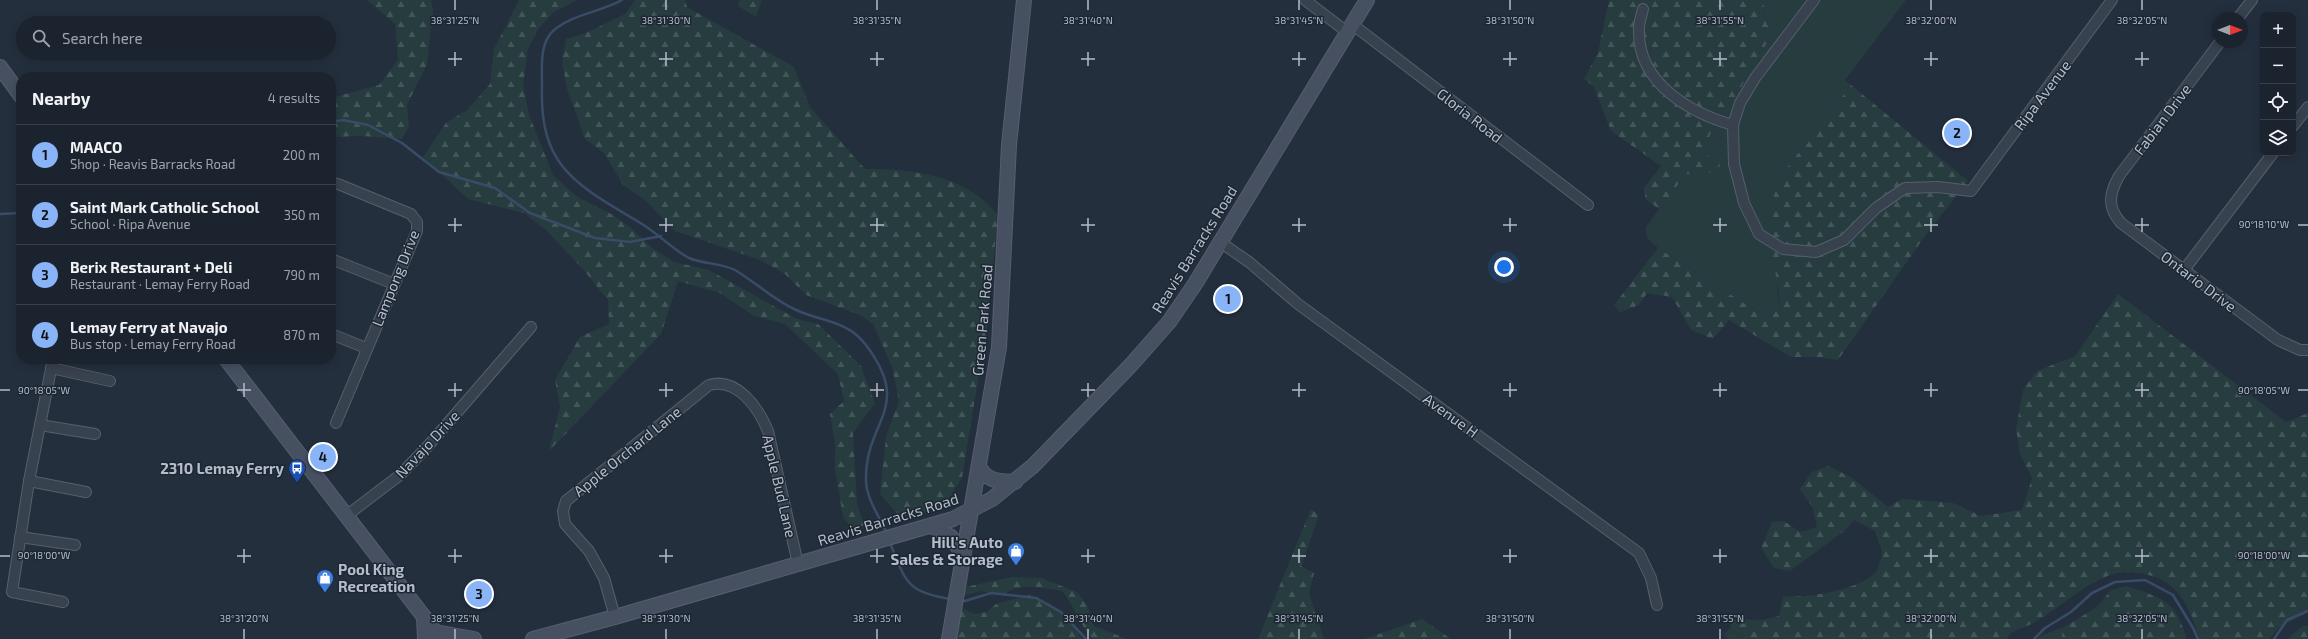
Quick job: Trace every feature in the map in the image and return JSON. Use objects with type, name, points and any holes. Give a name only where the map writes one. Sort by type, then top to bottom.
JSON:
[{"type":"main road","name":"Green Park Road","points":[[949,639],[980,467],[999,347],[1009,145],[1024,0]]},
{"type":"main road","name":"Reavis Barracks Road","points":[[533,639],[929,527],[971,511],[1015,482],[1047,451],[1159,333],[1188,296],[1366,0]]},
{"type":"main road","points":[[0,67],[16,89]]},
{"type":"main road","points":[[230,364],[424,617],[434,637],[474,639]]},
{"type":"main road","points":[[980,467],[989,479],[1015,482]]},
{"type":"main road","points":[[929,527],[951,537],[964,556]]},
{"type":"street","name":"Gloria Road","points":[[1305,0],[1350,28],[1588,205]]},
{"type":"street","points":[[1643,9],[1638,33],[1642,57],[1655,80],[1680,101],[1708,118],[1733,125],[1740,103],[1755,78],[1814,0]]},
{"type":"street","name":"Ripa Avenue","points":[[1733,125],[1734,164],[1744,203],[1759,234],[1783,249],[1816,252],[1844,240],[1876,208],[1905,188],[1938,187],[1971,190],[2112,0]]},
{"type":"street","points":[[2243,12],[2252,0]]},
{"type":"street","name":"Fabian Drive","points":[[2110,200],[2111,193],[2119,176],[2215,48]]},
{"type":"street","points":[[2296,122],[2308,107]]},
{"type":"street","points":[[2184,270],[2271,156]]},
{"type":"street","name":"Lampong Drive","points":[[336,184],[411,214],[417,222],[417,231],[366,348],[336,424]]},
{"type":"street","name":"Ontario Drive","points":[[2110,200],[2111,208],[2121,223],[2278,340],[2304,350]]},
{"type":"street","name":"Avenue H","points":[[1220,242],[1250,262],[1298,304],[1639,553],[1651,578],[1657,604]]},
{"type":"street","points":[[336,261],[394,284]]},
{"type":"street","name":"Navajo Drive","points":[[346,516],[405,469],[531,327]]},
{"type":"street","points":[[336,336],[366,348]]},
{"type":"street","points":[[63,602],[12,592],[29,481],[52,364],[110,381]]},
{"type":"street","name":"Apple Bud Lane","points":[[719,382],[738,388],[763,418],[768,431],[798,564]]},
{"type":"street","name":"Apple Orchard Lane","points":[[615,617],[604,578],[589,551],[565,524],[563,512],[566,500],[709,385],[719,382]]},
{"type":"street","points":[[40,426],[94,434]]},
{"type":"street","points":[[29,481],[86,492]]},
{"type":"street","points":[[20,537],[75,545]]},
{"type":"green space","points":[[367,0],[431,0],[433,9],[427,64],[407,105],[409,126],[402,139],[362,136],[336,137],[336,97],[379,85],[398,60],[395,24]]},
{"type":"green space","points":[[519,0],[577,0],[554,12],[539,28],[528,49],[523,86],[529,115],[553,175],[576,196],[611,214],[630,227],[652,248],[674,262],[709,270],[797,319],[818,324],[861,366],[875,403],[853,433],[857,504],[864,525],[853,530],[843,517],[835,469],[835,443],[830,414],[844,401],[838,374],[785,324],[754,316],[720,293],[678,281],[661,334],[549,451],[560,407],[555,380],[580,337],[609,324],[608,300],[581,267],[546,230],[524,213],[468,199],[423,157],[446,123],[467,110],[490,84],[494,49]]},
{"type":"green space","points":[[635,0],[685,0],[687,7],[794,67],[810,107],[865,169],[902,171],[938,177],[955,183],[970,191],[985,202],[998,215],[987,325],[962,478],[943,508],[900,517],[880,494],[886,436],[899,401],[892,367],[873,324],[862,316],[806,295],[785,274],[760,260],[675,231],[646,201],[623,185],[604,153],[585,139],[567,89],[562,61],[566,39],[586,33],[625,14]]},
{"type":"green space","points":[[739,0],[762,0],[756,17],[738,6]]},
{"type":"green space","points":[[1609,0],[1763,0],[1765,18],[1772,33],[1763,50],[1765,60],[1745,79],[1730,112],[1712,129],[1706,147],[1708,157],[1720,161],[1719,170],[1701,175],[1683,174],[1670,200],[1659,209],[1646,200],[1644,188],[1661,166],[1611,131],[1594,87],[1584,79],[1598,53]]},
{"type":"green space","points":[[1763,0],[1906,0],[1845,80],[1851,85],[1779,178],[1777,292],[1781,310],[1764,316],[1658,248],[1647,238],[1646,227],[1659,209],[1670,200],[1683,174],[1701,175],[1708,157],[1706,147],[1712,129],[1730,112],[1745,79],[1765,60],[1763,50],[1772,33],[1765,18]]},
{"type":"green space","points":[[1851,85],[1968,181],[1925,236],[1838,360],[1818,357],[1791,357],[1729,320],[1713,339],[1691,330],[1672,297],[1647,293],[1639,305],[1620,312],[1614,305],[1658,248],[1764,316],[1781,310],[1772,250],[1772,203],[1779,178]]},
{"type":"green space","points":[[2118,294],[2286,422],[2308,413],[2308,612],[2279,627],[2269,639],[2199,639],[2192,616],[2187,606],[2174,589],[2156,577],[2127,572],[2110,575],[2100,579],[2035,622],[2010,633],[2007,639],[1744,639],[1730,628],[1732,619],[1763,620],[1779,616],[1783,596],[1793,597],[1817,595],[1844,589],[1867,579],[1875,573],[1882,555],[1875,531],[1854,520],[1844,531],[1790,571],[1774,568],[1761,548],[1772,522],[1784,521],[1800,532],[1817,527],[1813,508],[1800,489],[1812,472],[1828,466],[1851,477],[1888,507],[1902,499],[1953,503],[1981,516],[2022,510],[2032,478],[2020,454],[2016,429],[2023,390],[2037,371],[2075,356]]},
{"type":"green space","points":[[1311,509],[1319,515],[1301,566],[1314,573],[1309,593],[1324,639],[1258,639]]},
{"type":"green space","points":[[1012,577],[1041,578],[1077,592],[1087,605],[1094,626],[1127,639],[1092,639],[1062,591],[1046,588],[1023,587],[1008,591],[1001,595],[981,591],[962,596],[965,587]]},
{"type":"green space","points":[[2127,586],[2150,594],[2166,602],[2177,616],[2187,639],[2061,639],[2064,627],[2097,607],[2111,590]]},
{"type":"green space","points":[[1029,595],[1047,602],[1060,611],[1071,623],[1082,639],[953,639],[959,607],[975,614],[987,612],[996,604]]},
{"type":"green space","points":[[1422,619],[1451,639],[1364,639]]},
{"type":"green space","points":[[2303,626],[2308,626],[2308,639],[2287,639]]},
{"type":"green space","points":[[2064,627],[2061,639],[2037,639],[2040,636]]},
{"type":"green space","points":[[1730,628],[1744,639],[1728,639],[1723,635]]},
{"type":"waterway","points":[[622,0],[605,8],[570,20],[549,35],[542,56],[543,114],[547,137],[555,156],[567,172],[581,185],[599,198],[648,228],[684,255],[694,260],[724,266],[735,270],[786,305],[850,330],[866,345],[880,367],[886,385],[887,400],[884,414],[872,442],[868,459],[866,480],[868,494],[887,534]]},
{"type":"waterway","points":[[336,121],[343,120],[368,125],[402,143],[439,172],[495,188],[530,213],[595,238],[630,242],[661,236]]},
{"type":"waterway","points":[[0,214],[16,213]]},
{"type":"waterway","points":[[890,543],[904,576],[910,583],[925,593],[951,599]]},
{"type":"waterway","points":[[2034,639],[2045,628],[2071,612],[2092,593],[2115,582],[2145,580],[2173,595],[2198,639]]},
{"type":"waterway","points":[[960,601],[965,601],[991,593],[1036,598],[1061,612],[1086,639]]},
{"type":"waterway","points":[[2274,639],[2287,620],[2308,611]]},
{"type":"place","name":"Saint Mark Catholic School","points":[[1957,133]]},
{"type":"place","name":"MAACO","points":[[1228,299]]},
{"type":"place","name":"Lemay Ferry at Navajo","points":[[323,457]]},
{"type":"place","name":"2310 Lemay Ferry","points":[[297,483]]},
{"type":"place","name":"Hill's Auto Sales & Storage","points":[[1016,566]]},
{"type":"place","name":"Pool King Recreation","points":[[325,593]]},
{"type":"place","name":"Berix Restaurant + Deli","points":[[479,594]]}]
